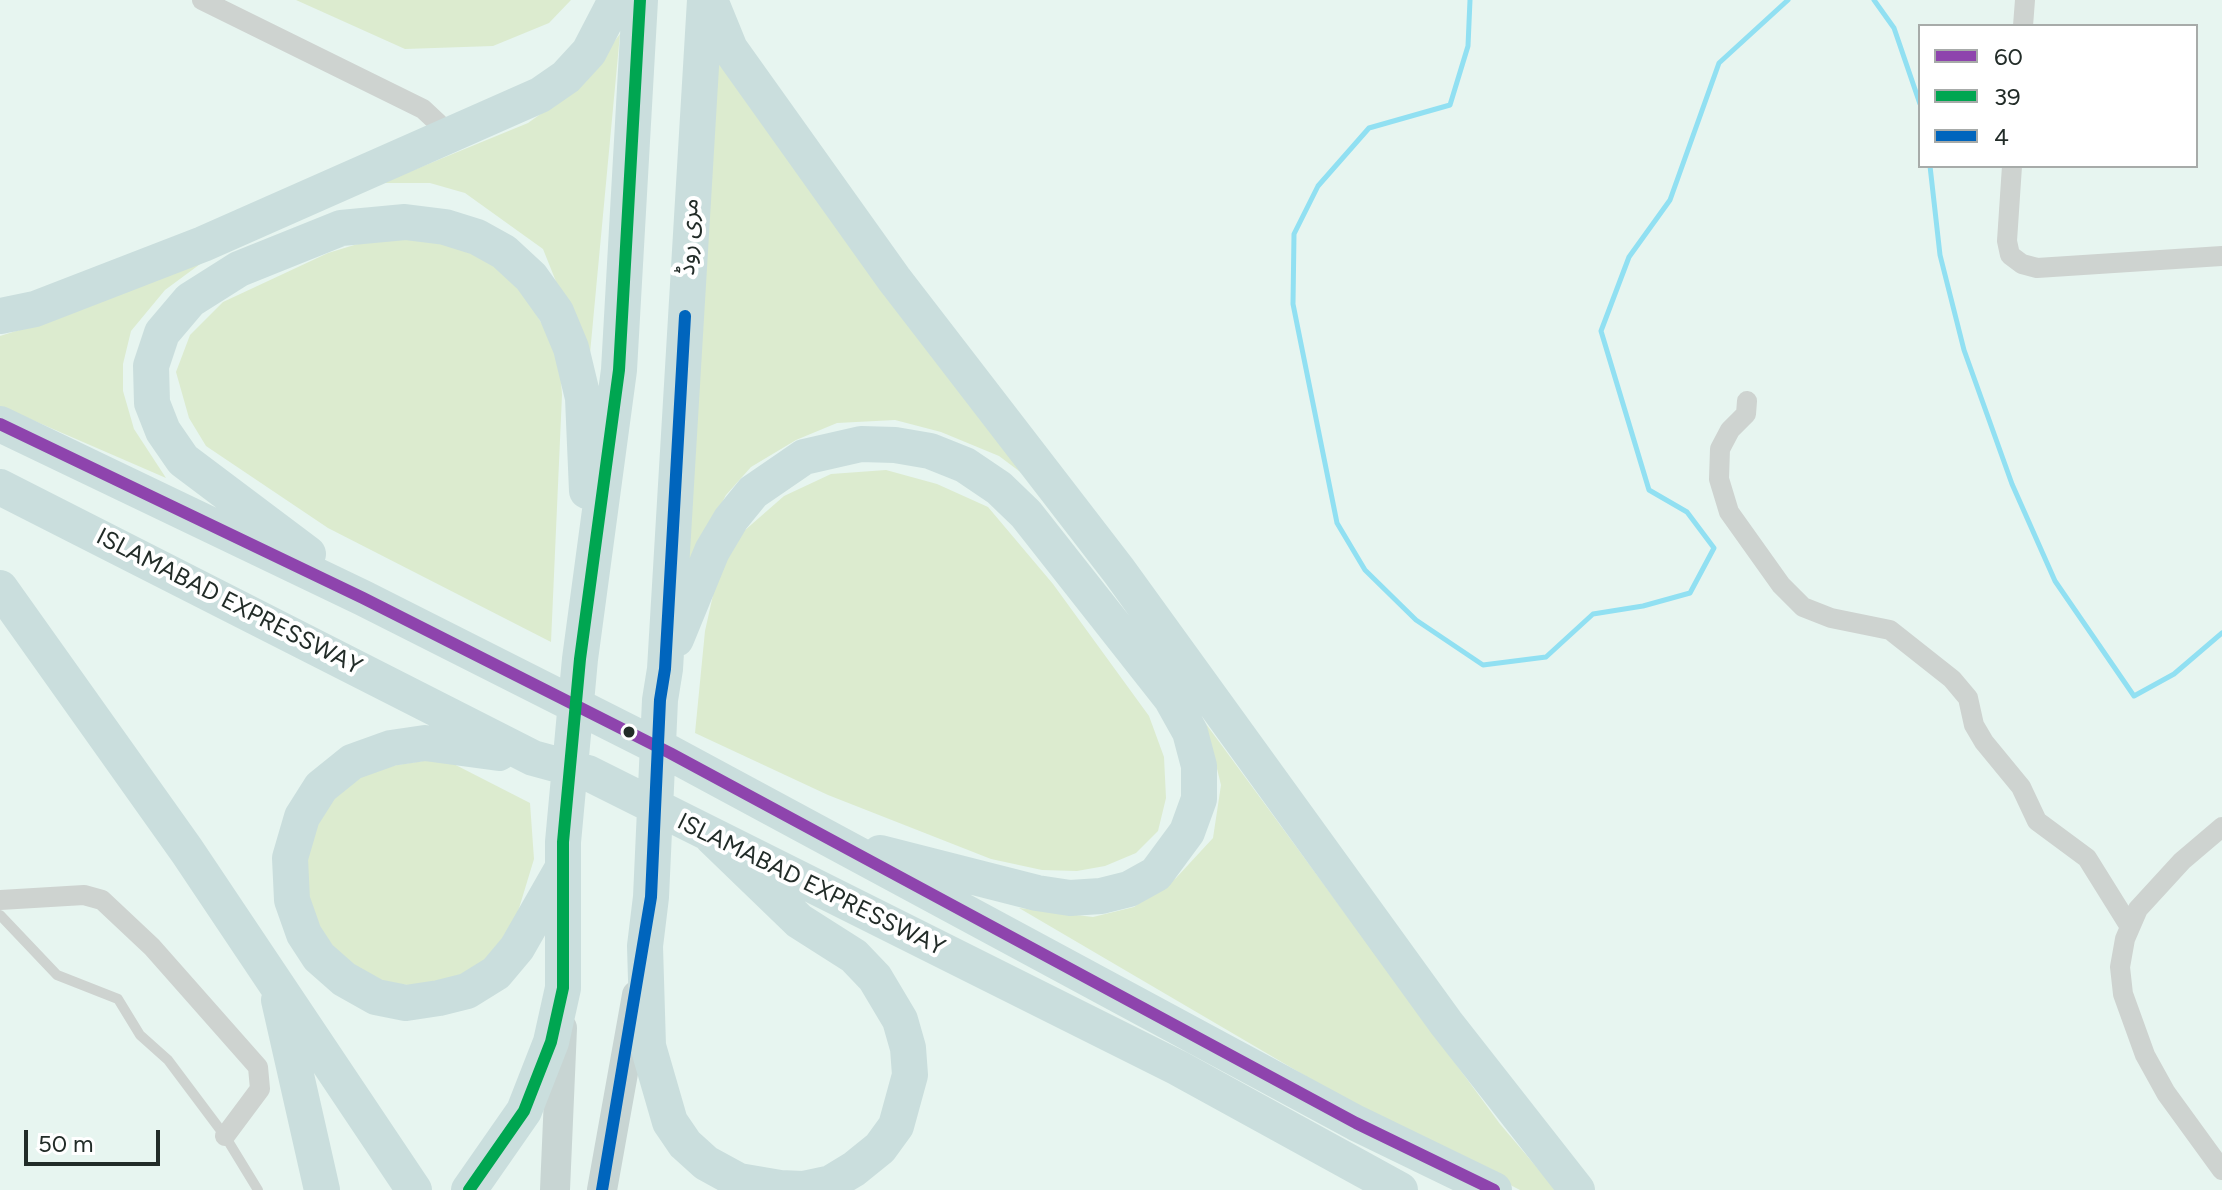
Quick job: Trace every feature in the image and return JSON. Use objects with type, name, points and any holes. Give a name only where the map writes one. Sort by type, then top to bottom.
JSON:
[{"type":"highway","points":[[0,316],[35,309],[104,284],[446,139],[540,95],[566,77],[589,52],[616,0]]},
{"type":"highway","points":[[469,1190],[524,1111],[551,1042],[563,988],[562,856],[580,659],[619,370],[640,0]]},
{"type":"highway","points":[[708,0],[730,49],[894,279],[1119,571],[1446,1023],[1577,1190]]},
{"type":"highway","name":"مری روڈ","points":[[645,946],[651,897],[662,684],[708,0]]},
{"type":"highway","points":[[363,598],[183,460],[163,431],[152,403],[151,366],[162,333],[190,300],[239,269],[341,228],[405,222],[466,234],[504,252],[531,277],[556,312],[571,348],[583,398],[592,588]]},
{"type":"highway","name":"ISLAMABAD EXPRESSWAY","points":[[0,424],[363,598],[670,753],[1356,1123],[1494,1190]]},
{"type":"highway","points":[[662,684],[712,551],[753,492],[804,457],[861,444],[895,445],[930,451],[965,465],[1017,506],[1171,698],[1190,732],[1199,766],[1199,799],[1187,832],[1156,874],[1129,889],[1101,896],[1048,895],[996,884],[902,857],[842,847]]},
{"type":"highway","name":"ISLAMABAD EXPRESSWAY","points":[[0,487],[533,758],[588,773],[1178,1068],[1400,1190]]},
{"type":"highway","points":[[0,588],[274,979],[414,1190]]},
{"type":"highway","points":[[533,758],[425,743],[391,748],[352,762],[321,787],[302,817],[290,858],[292,900],[304,934],[319,957],[344,979],[376,997],[406,1003],[467,991],[496,973],[517,948],[562,856]]},
{"type":"highway","points":[[645,946],[648,1046],[661,1098],[678,1133],[706,1163],[739,1181],[803,1189],[831,1183],[880,1148],[896,1126],[910,1075],[908,1048],[900,1020],[889,999],[854,956],[799,921],[712,837]]},
{"type":"highway","points":[[274,979],[322,1190]]},
{"type":"main road","name":"مری روڈ","points":[[602,1190],[645,946]]},
{"type":"main road","points":[[555,1190],[563,988]]},
{"type":"street","points":[[202,0],[423,109],[438,123],[446,139]]},
{"type":"street","points":[[2023,24],[2025,0]]},
{"type":"street","points":[[2012,168],[2007,241],[2010,255],[2022,264],[2037,268],[2222,256]]},
{"type":"street","points":[[1747,401],[1746,414],[1730,430],[1720,449],[1719,479],[1729,512],[1781,585],[1803,607],[1831,618],[1890,630],[1952,679],[1968,698],[1974,725],[1984,742],[2021,787],[2037,821],[2087,858],[2130,927]]},
{"type":"street","points":[[2222,827],[2182,861],[2138,909],[2120,967],[2123,994],[2145,1055],[2166,1093],[2222,1170]]},
{"type":"street","points":[[0,900],[84,895],[102,900],[152,947],[258,1067],[260,1089],[225,1136]]},
{"type":"lane","points":[[0,915],[57,975],[118,999],[140,1035],[168,1060],[225,1136],[258,1190]]},
{"type":"green space","points":[[296,0],[571,0],[549,23],[493,46],[405,49]]},
{"type":"green space","points":[[620,34],[589,364],[543,249],[465,193],[430,183],[382,183],[528,123],[580,86]]},
{"type":"green space","points":[[712,43],[1023,474],[999,456],[941,432],[895,420],[837,423],[796,440],[751,467],[726,495],[686,570]]},
{"type":"green space","points":[[423,236],[470,250],[513,276],[559,352],[562,395],[551,642],[328,528],[206,446],[189,418],[176,372],[190,335],[223,302],[328,253],[374,239]]},
{"type":"green space","points":[[207,259],[165,290],[131,331],[123,364],[123,391],[134,429],[166,478],[0,406],[0,336],[64,316]]},
{"type":"green space","points":[[886,470],[937,484],[988,507],[1053,584],[1149,716],[1164,757],[1166,798],[1158,831],[1136,853],[1105,866],[1077,871],[1042,870],[991,859],[828,795],[695,733],[705,631],[717,577],[744,531],[784,496],[831,474]]},
{"type":"green space","points":[[1206,724],[1500,1124],[1556,1190],[1520,1190],[1355,1105],[1019,908],[1093,917],[1134,907],[1176,878],[1213,838],[1221,785]]},
{"type":"green space","points":[[442,758],[530,803],[534,859],[510,938],[483,968],[440,987],[377,983],[314,934],[300,866],[325,800],[365,770]]},
{"type":"waterway","points":[[1470,0],[1468,46],[1450,105],[1369,128],[1318,186],[1294,234],[1293,304],[1337,523],[1365,570],[1416,620],[1483,665],[1546,657],[1593,614],[1643,606],[1690,593],[1714,548],[1687,512],[1649,490],[1601,331],[1629,257],[1670,200],[1719,63],[1788,0]]},
{"type":"waterway","points":[[1874,0],[1894,28],[1918,98]]},
{"type":"waterway","points":[[1930,168],[1940,255],[1964,350],[2012,484],[2055,581],[2134,696],[2174,674],[2222,633]]},
{"type":"transit line","name":"39","points":[[469,1190],[524,1111],[551,1042],[563,988],[563,842],[580,659],[619,370],[640,0]]},
{"type":"transit line","name":"4","points":[[602,1190],[651,897],[660,700],[665,669],[685,316]]},
{"type":"transit line","name":"60","points":[[0,424],[363,598],[670,753],[1356,1123],[1494,1190]]}]
